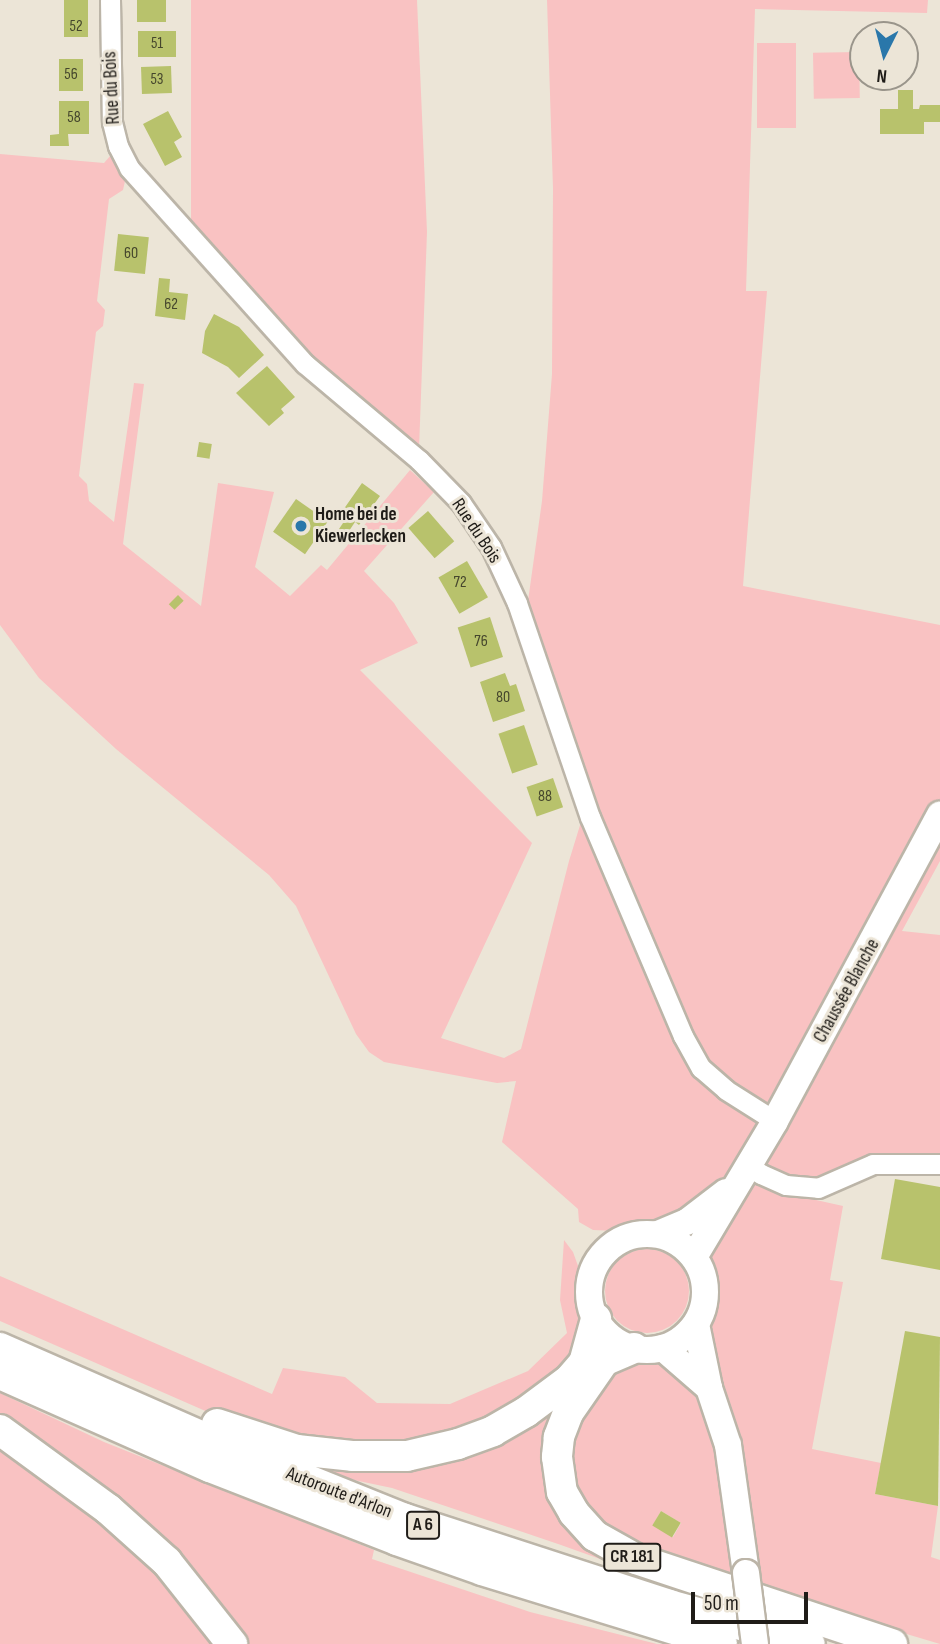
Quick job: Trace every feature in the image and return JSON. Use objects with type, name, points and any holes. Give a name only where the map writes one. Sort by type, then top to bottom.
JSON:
[{"type":"highway","name":"A 6","points":[[49,1371],[100,1379],[231,1430],[297,1450],[352,1456],[407,1456],[458,1444],[494,1431],[526,1412],[569,1380],[584,1363],[596,1320]]},
{"type":"highway","name":"Autoroute d'Arlon","points":[[0,1348],[285,1472],[405,1519],[670,1605],[810,1644]]},
{"type":"highway","name":"CR 181","points":[[649,1348],[604,1361],[568,1413],[559,1437],[558,1476],[562,1492],[573,1513],[595,1536],[636,1559],[892,1644]]},
{"type":"highway","name":"Autoroute d'Arlon","points":[[0,1374],[198,1462],[397,1540],[482,1570],[722,1644]]},
{"type":"highway","points":[[0,1430],[108,1509],[167,1562],[232,1644]]},
{"type":"main road","name":"Chaussée Blanche","points":[[694,1256],[775,1121],[940,815]]},
{"type":"main road","points":[[709,1388],[649,1348],[612,1338],[596,1320],[590,1304],[589,1287],[602,1255],[627,1237],[658,1234],[688,1221],[733,1187]]},
{"type":"main road","points":[[649,1348],[676,1342],[696,1324],[704,1307],[706,1290],[702,1272],[694,1256],[671,1239],[658,1234]]},
{"type":"main road","points":[[696,1324],[709,1388],[728,1445],[755,1644]]},
{"type":"street","name":"Rue du Bois","points":[[110,0],[112,122],[118,146],[129,168],[305,364],[419,460],[460,503],[491,547],[517,603],[562,742],[590,817],[683,1036],[701,1068],[726,1090],[775,1121]]},
{"type":"street","points":[[747,1164],[761,1174],[786,1185],[818,1188],[873,1164],[940,1164]]},
{"type":"shaded area","points":[[191,0],[417,0],[427,232],[419,449],[311,359],[191,220]]},
{"type":"shaded area","points":[[547,0],[928,0],[927,13],[755,9],[746,291],[767,291],[743,586],[940,625],[940,861],[902,931],[940,935],[940,1175],[874,1173],[818,1188],[816,1200],[843,1206],[830,1280],[843,1282],[812,1449],[881,1463],[875,1494],[938,1506],[931,1557],[940,1560],[940,1644],[793,1600],[639,1549],[601,1527],[585,1508],[571,1476],[570,1438],[591,1392],[631,1356],[668,1362],[708,1387],[704,1335],[713,1300],[706,1236],[732,1188],[662,1227],[639,1224],[618,1231],[593,1230],[579,1222],[578,1209],[502,1142],[516,1081],[497,1083],[384,1062],[369,1052],[356,1034],[296,906],[269,875],[116,749],[39,678],[0,625],[0,154],[104,163],[111,155],[125,181],[123,190],[109,199],[97,301],[105,310],[103,326],[96,332],[79,476],[87,484],[89,501],[114,522],[134,383],[144,384],[123,544],[201,606],[218,483],[274,492],[255,567],[290,596],[321,565],[327,570],[410,470],[434,492],[364,571],[394,603],[418,643],[360,670],[532,843],[441,1038],[504,1058],[521,1049],[569,861],[581,822],[590,817],[571,733],[528,601],[542,501],[552,374],[553,189]],"holes":[[[661,1511],[681,1523],[673,1537],[653,1525]]]},
{"type":"shaded area","points":[[757,43],[796,43],[796,128],[757,128]]},
{"type":"shaded area","points":[[849,52],[849,91],[860,91],[860,98],[814,99],[813,53]]},
{"type":"shaded area","points":[[564,1240],[573,1252],[582,1277],[587,1325],[579,1354],[522,1404],[420,1445],[304,1441],[210,1413],[0,1321],[0,1276],[272,1394],[283,1368],[345,1377],[377,1403],[450,1404],[528,1371],[567,1333],[560,1300]]},
{"type":"shaded area","points":[[647,1249],[670,1256],[682,1268],[689,1291],[682,1314],[670,1326],[647,1333],[624,1326],[612,1314],[605,1291],[612,1268],[624,1256]]},
{"type":"shaded area","points":[[580,1380],[559,1411],[566,1516],[765,1615],[626,1574],[628,1569],[561,1545],[392,1488],[354,1480],[294,1457],[408,1462]]},
{"type":"shaded area","points":[[0,1393],[104,1442],[374,1550],[372,1559],[530,1612],[657,1644],[248,1644],[233,1623],[71,1460],[0,1417]]},
{"type":"shaded area","points":[[0,1449],[93,1519],[158,1576],[216,1644],[0,1644]]},
{"type":"building","points":[[64,0],[88,0],[88,37],[64,37]]},
{"type":"building","points":[[137,0],[166,0],[166,22],[137,22]]},
{"type":"building","points":[[138,31],[176,31],[176,57],[138,57]]},
{"type":"building","points":[[59,59],[83,59],[83,91],[59,91]]},
{"type":"building","points":[[171,66],[172,93],[142,94],[141,67]]},
{"type":"building","points":[[898,91],[913,91],[913,109],[919,109],[920,105],[940,105],[940,122],[924,122],[924,134],[880,134],[880,109],[898,109]]},
{"type":"building","points":[[59,101],[89,101],[89,134],[68,134],[69,146],[50,146],[50,135],[59,134]]},
{"type":"building","points":[[168,111],[182,137],[174,142],[182,157],[165,166],[143,124]]},
{"type":"building","points":[[118,234],[149,237],[145,274],[114,271]]},
{"type":"building","points":[[159,278],[170,279],[169,292],[188,294],[185,320],[155,316]]},
{"type":"building","points":[[214,314],[239,327],[264,355],[239,378],[228,367],[202,353],[205,331]]},
{"type":"building","points":[[267,366],[295,397],[281,409],[284,413],[269,426],[236,393]]},
{"type":"building","points":[[199,442],[212,444],[209,459],[197,457]]},
{"type":"building","points":[[362,483],[380,496],[359,525],[355,522],[341,543],[333,538],[347,517],[341,513]]},
{"type":"building","name":"Home bei de Kiewerlecken","points":[[296,499],[328,521],[305,554],[273,532]]},
{"type":"building","points":[[428,511],[454,541],[435,558],[408,528]]},
{"type":"building","points":[[467,561],[488,597],[459,614],[438,578]]},
{"type":"building","points":[[178,595],[184,601],[174,610],[169,604]]},
{"type":"building","points":[[490,617],[503,657],[471,667],[458,628]]},
{"type":"building","points":[[505,673],[510,686],[516,684],[525,711],[493,722],[480,682]]},
{"type":"building","points":[[524,725],[538,765],[512,774],[498,734]]},
{"type":"building","points":[[553,778],[563,807],[537,816],[527,787]]},
{"type":"building","points":[[895,1179],[940,1187],[940,1270],[881,1259]]},
{"type":"building","points":[[905,1331],[940,1337],[938,1506],[875,1494]]},
{"type":"building","points":[[661,1511],[681,1523],[672,1537],[652,1526]]},
{"type":"place","name":"Home bei de Kiewerlecken","points":[[301,526]]}]
